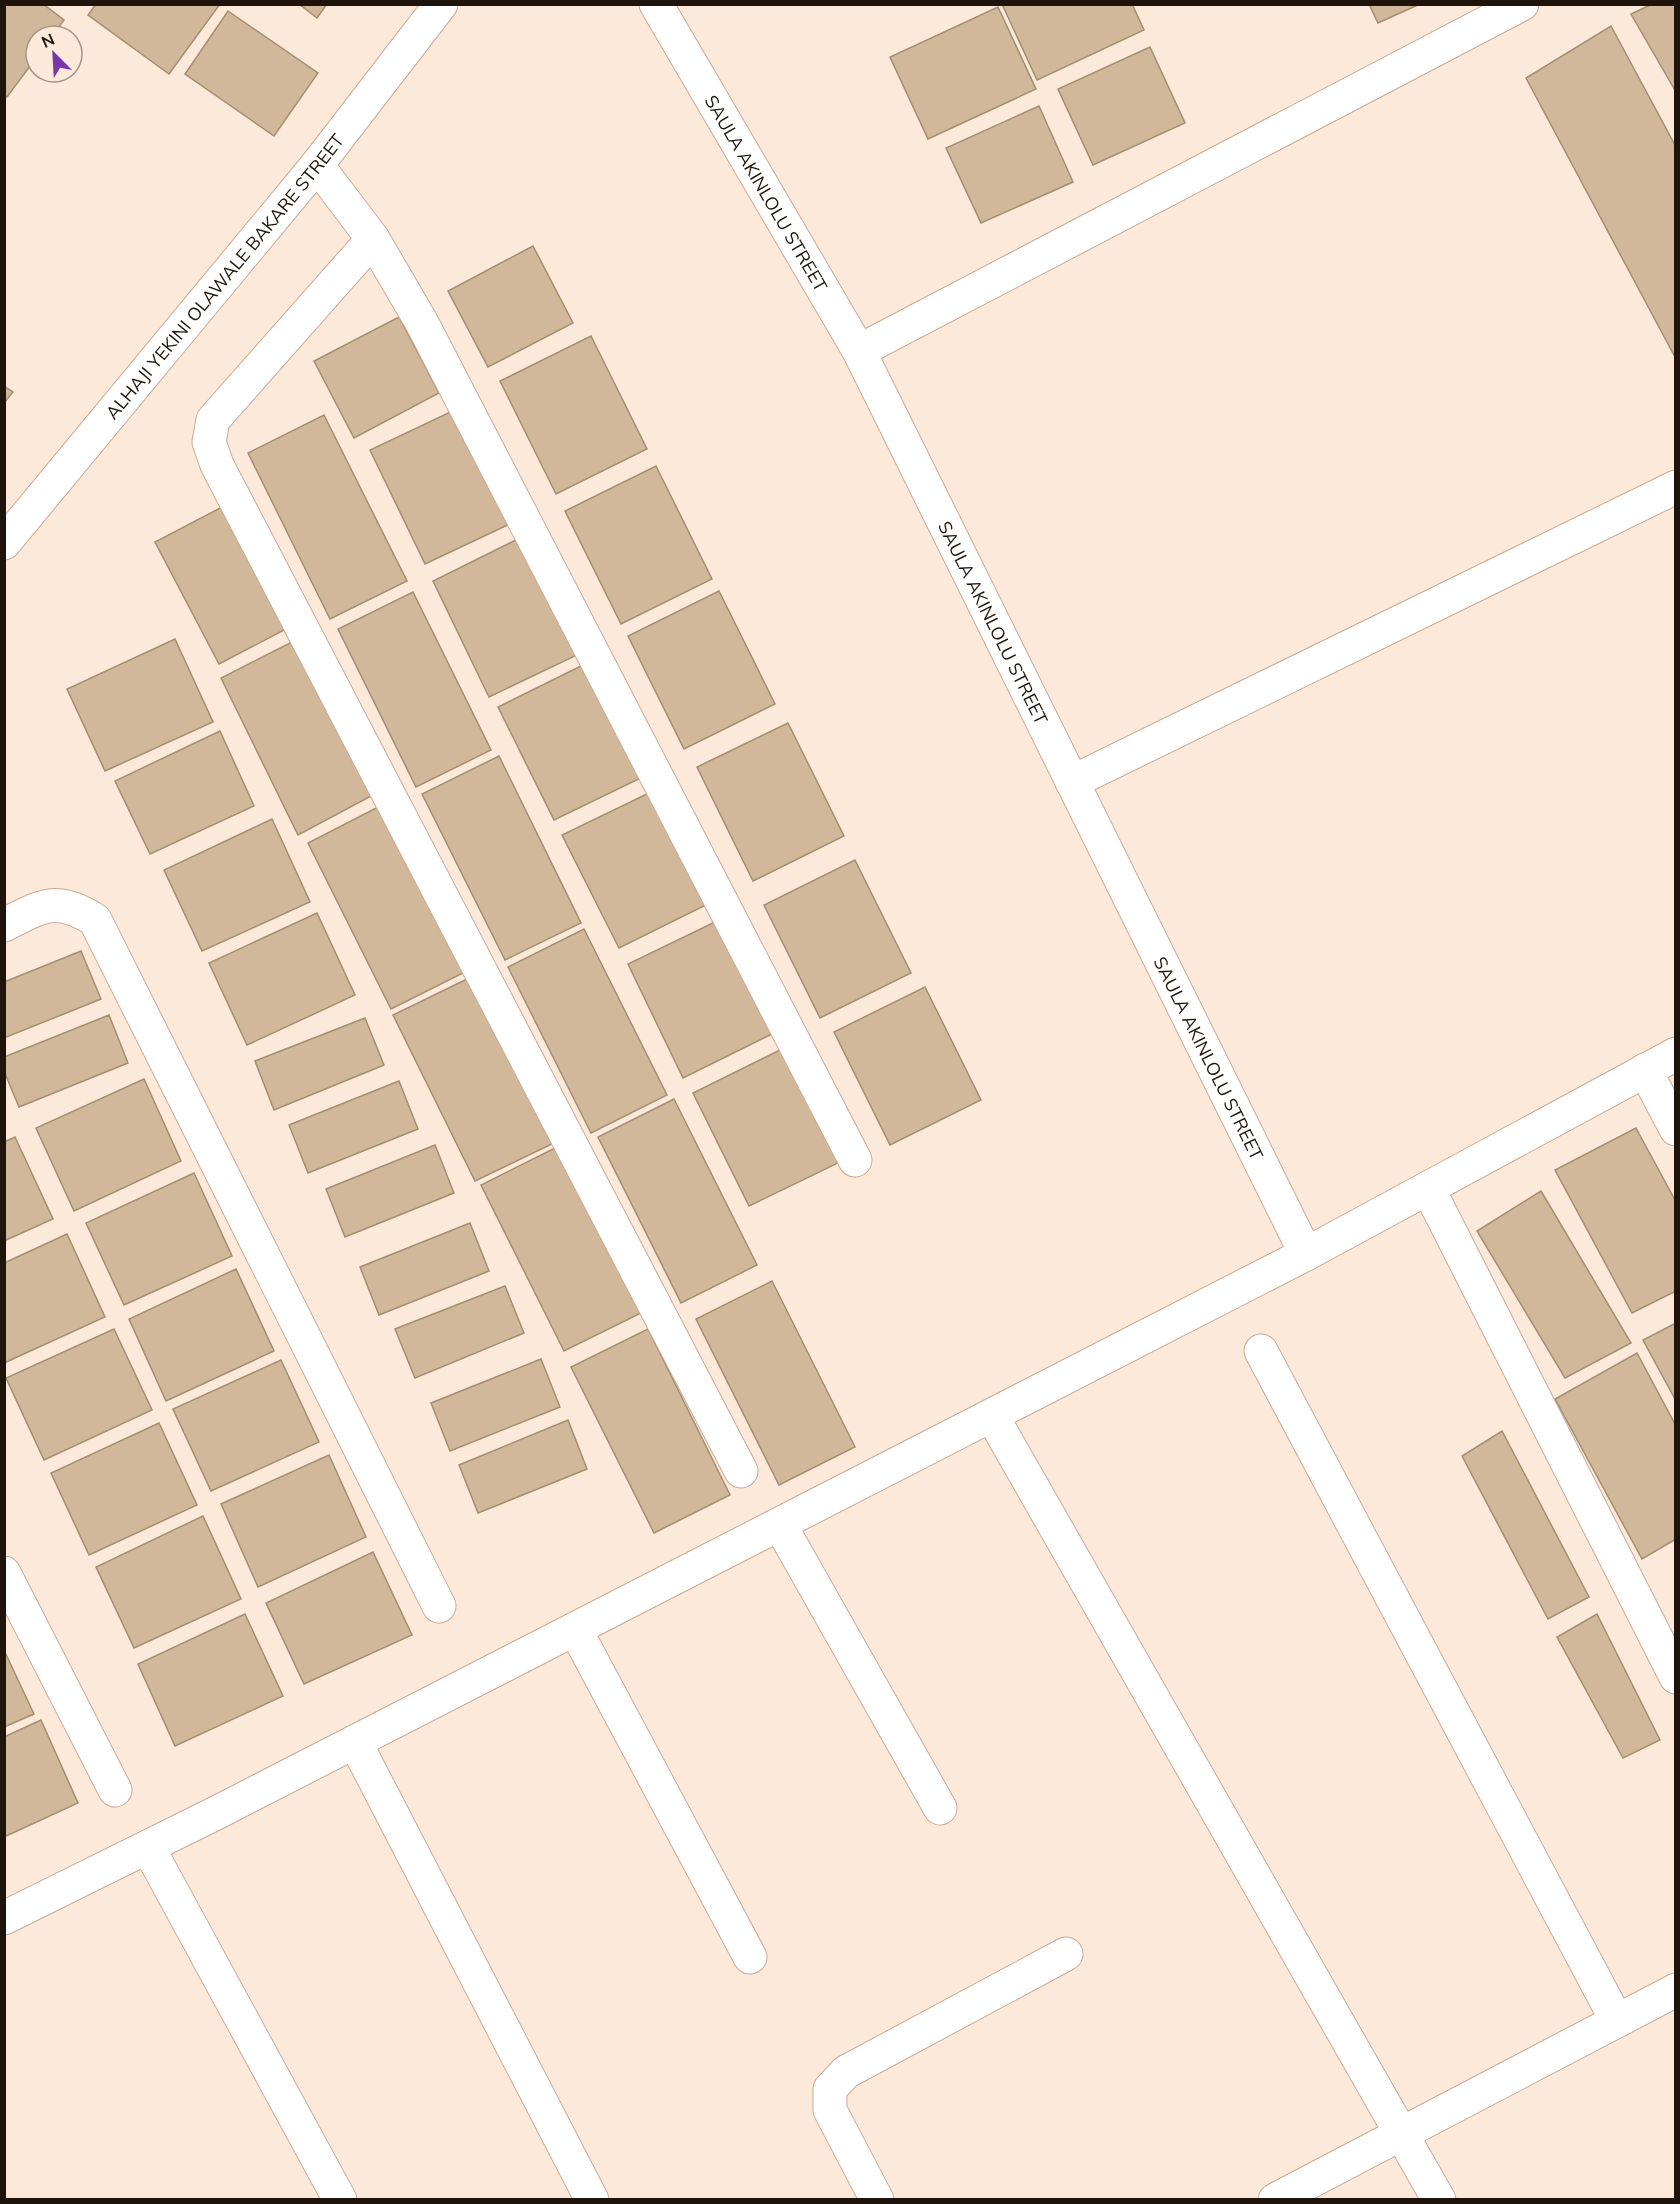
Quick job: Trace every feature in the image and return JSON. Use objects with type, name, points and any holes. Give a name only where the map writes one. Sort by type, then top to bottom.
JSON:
[{"type":"street","name":"ALHAJI YEKINI OLAWALE BAKARE STREET","points":[[4,543],[317,165],[441,4]]},
{"type":"street","name":"SAULA AKINLOLU STREET","points":[[656,4],[860,351],[1306,1254]]},
{"type":"street","points":[[860,351],[1522,4]]},
{"type":"street","points":[[317,165],[373,239],[422,323],[855,1160]]},
{"type":"street","points":[[373,239],[213,420],[209,442],[222,476],[741,1471]]},
{"type":"street","points":[[1072,782],[1676,487]]},
{"type":"street","points":[[4,925],[41,907],[56,903],[76,908],[95,920],[439,1606]]},
{"type":"street","points":[[4,1918],[355,1742],[1306,1254],[1676,1054]]},
{"type":"street","points":[[1645,1070],[1676,1129]]},
{"type":"street","points":[[1428,1188],[1676,1677]]},
{"type":"street","points":[[1262,1351],[1617,2021]]},
{"type":"street","points":[[992,1416],[1439,2199]]},
{"type":"street","points":[[780,1525],[940,1808]]},
{"type":"street","points":[[4,1573],[115,1790]]},
{"type":"street","points":[[575,1629],[750,1957]]},
{"type":"street","points":[[355,1742],[592,2199]]},
{"type":"street","points":[[148,1847],[340,2199]]},
{"type":"street","points":[[877,2199],[830,2110],[830,2089],[846,2072],[1066,1954]]},
{"type":"street","points":[[1275,2199],[1676,1990]]},
{"type":"building","points":[[4,4],[43,4],[64,20],[61,24],[24,24],[24,74],[7,97],[4,95]]},
{"type":"building","points":[[96,4],[220,4],[169,74],[88,15]]},
{"type":"building","points":[[299,4],[327,4],[317,18]]},
{"type":"building","points":[[1002,4],[1132,4],[1144,30],[1037,80]]},
{"type":"building","points":[[1369,4],[1420,4],[1378,23]]},
{"type":"building","points":[[1652,4],[1676,4],[1676,92],[1631,14]]},
{"type":"building","points":[[998,7],[1036,89],[928,139],[890,57]]},
{"type":"building","points":[[228,11],[318,73],[274,136],[185,74]]},
{"type":"building","points":[[1611,26],[1676,147],[1676,359],[1526,78]]},
{"type":"building","points":[[1150,47],[1185,123],[1093,165],[1058,89]]},
{"type":"building","points":[[1039,106],[1073,182],[981,223],[946,148]]},
{"type":"building","points":[[533,246],[573,323],[488,367],[448,291]]},
{"type":"building","points":[[399,317],[439,393],[354,438],[314,361]]},
{"type":"building","points":[[591,336],[647,449],[556,494],[500,381]]},
{"type":"building","points":[[4,386],[13,392],[4,403]]},
{"type":"building","points":[[461,407],[516,521],[425,564],[370,450]]},
{"type":"building","points":[[324,415],[407,581],[330,619],[248,453]]},
{"type":"building","points":[[656,466],[712,579],[621,624],[565,511]]},
{"type":"building","points":[[226,505],[290,627],[219,664],[155,542]]},
{"type":"building","points":[[522,537],[579,654],[489,697],[433,581]]},
{"type":"building","points":[[719,591],[775,704],[684,749],[628,636]]},
{"type":"building","points":[[413,592],[491,750],[416,787],[338,629]]},
{"type":"building","points":[[175,639],[213,722],[105,771],[67,689]]},
{"type":"building","points":[[296,640],[375,794],[298,835],[221,678]]},
{"type":"building","points":[[589,662],[645,776],[554,820],[498,707]]},
{"type":"building","points":[[788,723],[844,836],[753,881],[697,767]]},
{"type":"building","points":[[220,731],[254,806],[150,854],[115,781]]},
{"type":"building","points":[[499,756],[581,923],[505,960],[422,794]]},
{"type":"building","points":[[653,791],[710,903],[619,948],[562,835]]},
{"type":"building","points":[[384,804],[467,971],[391,1009],[308,843]]},
{"type":"building","points":[[272,819],[310,902],[202,951],[164,870]]},
{"type":"building","points":[[855,860],[911,973],[820,1018],[764,905]]},
{"type":"building","points":[[317,913],[355,995],[247,1045],[209,963]]},
{"type":"building","points":[[719,920],[774,1033],[683,1078],[628,964]]},
{"type":"building","points":[[584,929],[667,1095],[591,1133],[508,967]]},
{"type":"building","points":[[81,951],[101,999],[4,1038],[4,982]]},
{"type":"building","points":[[469,978],[552,1144],[475,1181],[393,1015]]},
{"type":"building","points":[[925,987],[981,1100],[890,1145],[834,1032]]},
{"type":"building","points":[[109,1015],[128,1063],[19,1107],[4,1071],[4,1057]]},
{"type":"building","points":[[365,1018],[384,1065],[274,1110],[255,1061]]},
{"type":"building","points":[[784,1048],[840,1162],[749,1206],[693,1093]]},
{"type":"building","points":[[144,1079],[181,1161],[74,1211],[36,1128]]},
{"type":"building","points":[[399,1081],[418,1129],[308,1173],[289,1125]]},
{"type":"building","points":[[674,1099],[757,1265],[681,1303],[598,1137]]},
{"type":"building","points":[[1636,1128],[1676,1202],[1676,1291],[1632,1313],[1555,1170]]},
{"type":"building","points":[[15,1137],[53,1219],[4,1241],[4,1142]]},
{"type":"building","points":[[435,1145],[454,1193],[345,1237],[326,1189]]},
{"type":"building","points":[[557,1147],[641,1313],[564,1351],[481,1185]]},
{"type":"building","points":[[194,1173],[232,1256],[124,1305],[86,1223]]},
{"type":"building","points":[[1541,1191],[1631,1343],[1565,1378],[1477,1231]]},
{"type":"building","points":[[470,1223],[489,1271],[379,1315],[360,1267]]},
{"type":"building","points":[[67,1234],[105,1317],[4,1363],[4,1263]]},
{"type":"building","points":[[236,1269],[274,1351],[166,1401],[129,1319]]},
{"type":"building","points":[[772,1281],[855,1447],[779,1485],[696,1319]]},
{"type":"building","points":[[505,1286],[524,1333],[415,1378],[395,1329]]},
{"type":"building","points":[[1676,1323],[1676,1401],[1643,1340]]},
{"type":"building","points":[[114,1329],[152,1410],[44,1460],[6,1378]]},
{"type":"building","points":[[648,1329],[730,1495],[654,1533],[571,1367]]},
{"type":"building","points":[[1637,1353],[1676,1426],[1676,1539],[1642,1559],[1555,1399]]},
{"type":"building","points":[[541,1359],[560,1407],[450,1451],[431,1403]]},
{"type":"building","points":[[281,1360],[319,1442],[211,1491],[173,1409]]},
{"type":"building","points":[[568,1420],[587,1469],[478,1513],[459,1465]]},
{"type":"building","points":[[159,1423],[197,1505],[89,1555],[51,1473]]},
{"type":"building","points":[[1502,1431],[1589,1597],[1548,1619],[1462,1456]]},
{"type":"building","points":[[329,1455],[366,1537],[258,1587],[221,1504]]},
{"type":"building","points":[[203,1516],[241,1599],[134,1648],[96,1567]]},
{"type":"building","points":[[373,1552],[412,1635],[304,1684],[266,1603]]},
{"type":"building","points":[[245,1614],[283,1696],[175,1746],[138,1664]]},
{"type":"building","points":[[1597,1614],[1660,1740],[1623,1758],[1557,1637]]},
{"type":"building","points":[[4,1650],[34,1714],[4,1727]]},
{"type":"building","points":[[41,1720],[78,1803],[4,1837],[4,1737]]}]
